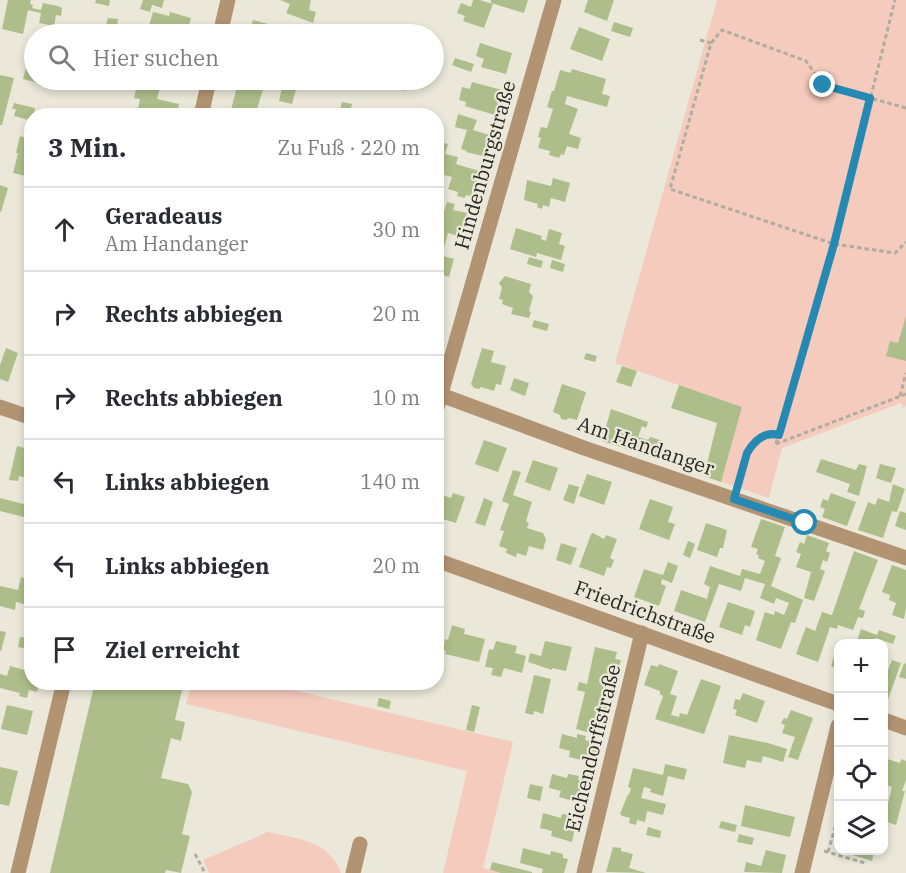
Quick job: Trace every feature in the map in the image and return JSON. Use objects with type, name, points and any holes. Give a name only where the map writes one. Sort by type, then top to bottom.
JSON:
[{"type":"street","points":[[222,24],[228,0]]},
{"type":"street","name":"Hindenburgstraße","points":[[444,385],[554,0]]},
{"type":"street","points":[[203,108],[207,90]]},
{"type":"street","name":"Am Handanger","points":[[444,396],[584,448],[906,558]]},
{"type":"street","points":[[0,407],[24,415]]},
{"type":"street","name":"Friedrichstraße","points":[[444,563],[834,703]]},
{"type":"street","name":"Eichendorffstraße","points":[[584,873],[642,633]]},
{"type":"street","points":[[18,873],[62,690]]},
{"type":"street","points":[[888,721],[906,728]]},
{"type":"street","points":[[802,873],[834,742]]},
{"type":"street","points":[[353,873],[360,844]]},
{"type":"path","points":[[895,0],[834,244],[776,444],[906,394]]},
{"type":"path","points":[[906,108],[823,85],[806,61],[722,30],[711,43],[670,189],[834,244],[895,254],[906,242]]},
{"type":"path","points":[[700,40],[711,43]]},
{"type":"path","points":[[900,396],[906,373]]},
{"type":"path","points":[[734,499],[747,453],[751,447],[763,436],[771,433],[779,435]]},
{"type":"path","points":[[828,852],[834,831]]},
{"type":"path","points":[[819,850],[865,862]]},
{"type":"path","points":[[195,854],[205,873]]},
{"type":"shaded area","points":[[717,0],[906,0],[906,406],[903,408],[901,403],[782,448],[769,498],[721,482],[742,407],[615,363]]},
{"type":"shaded area","points":[[190,690],[293,690],[513,742],[483,868],[501,873],[443,873],[467,771],[186,704]]},
{"type":"shaded area","points":[[268,832],[301,839],[320,847],[335,862],[341,873],[209,873],[203,860]]},
{"type":"building","points":[[8,0],[31,0],[32,8],[41,10],[43,3],[62,8],[61,16],[56,15],[54,24],[39,23],[41,13],[28,10],[23,34],[2,29]]},
{"type":"building","points":[[96,0],[110,0],[109,6],[95,3]]},
{"type":"building","points":[[143,0],[164,0],[162,8],[152,5],[150,12],[140,9]]},
{"type":"building","points":[[280,0],[311,0],[309,10],[316,12],[313,23],[286,13],[290,4]]},
{"type":"building","points":[[473,0],[493,4],[484,28],[463,21],[465,16],[457,13],[461,3],[471,7]]},
{"type":"building","points":[[491,0],[528,0],[524,13],[491,3]]},
{"type":"building","points":[[588,0],[614,0],[607,21],[584,12]]},
{"type":"building","points":[[153,12],[169,16],[170,12],[191,18],[190,24],[149,24]]},
{"type":"building","points":[[108,18],[118,19],[117,24],[106,24]]},
{"type":"building","points":[[253,20],[268,24],[252,24]]},
{"type":"building","points":[[614,22],[633,28],[630,37],[611,31]]},
{"type":"building","points":[[579,27],[610,39],[602,61],[570,49]]},
{"type":"building","points":[[480,43],[512,53],[506,74],[481,67],[484,59],[476,56]]},
{"type":"building","points":[[455,58],[474,64],[471,72],[452,65]]},
{"type":"building","points":[[572,69],[606,79],[602,94],[610,96],[607,107],[567,96],[565,104],[578,109],[569,134],[581,138],[578,149],[567,146],[564,155],[561,154],[559,158],[549,155],[550,151],[538,148],[541,138],[538,137],[541,127],[547,128],[553,109],[547,107],[560,70],[571,73]]},
{"type":"building","points":[[0,75],[14,78],[2,125],[0,125]]},
{"type":"building","points":[[472,82],[502,90],[495,115],[465,106],[466,102],[459,100],[462,87],[470,89]]},
{"type":"building","points":[[136,90],[159,90],[157,99],[179,104],[178,108],[138,108],[140,99],[134,98]]},
{"type":"building","points":[[236,90],[263,90],[257,108],[232,108]]},
{"type":"building","points":[[282,90],[296,90],[292,104],[279,101]]},
{"type":"building","points":[[342,102],[352,104],[351,108],[340,108]]},
{"type":"building","points":[[14,103],[35,108],[24,108],[24,119],[14,116],[16,109],[12,109]]},
{"type":"building","points":[[458,114],[477,120],[473,130],[489,135],[483,156],[461,149],[467,130],[455,127]]},
{"type":"building","points":[[20,136],[24,137],[24,176],[13,173],[18,153],[16,153]]},
{"type":"building","points":[[444,143],[448,144],[445,154],[458,157],[456,164],[479,171],[471,196],[466,195],[465,198],[457,196],[458,192],[448,189],[452,177],[444,175]]},
{"type":"building","points":[[553,178],[570,183],[565,202],[551,198],[549,207],[543,205],[542,209],[537,207],[538,204],[524,200],[527,180],[551,186]]},
{"type":"building","points":[[0,185],[8,188],[1,212],[0,212]]},
{"type":"building","points":[[447,202],[455,204],[453,210],[467,213],[460,237],[448,233],[444,248],[444,212]]},
{"type":"building","points":[[516,228],[542,236],[541,239],[546,241],[549,229],[562,233],[559,244],[565,246],[561,260],[537,253],[536,257],[510,249]]},
{"type":"building","points":[[444,256],[454,259],[449,277],[444,275]]},
{"type":"building","points":[[529,257],[543,261],[541,268],[527,264]]},
{"type":"building","points":[[552,260],[565,264],[563,272],[550,268]]},
{"type":"building","points":[[505,276],[531,284],[529,292],[533,296],[529,318],[511,314],[513,308],[502,304],[503,300],[499,299],[502,288],[499,283]]},
{"type":"building","points":[[906,316],[906,361],[886,356],[890,341],[898,343]]},
{"type":"building","points":[[534,320],[549,324],[547,331],[532,327]]},
{"type":"building","points":[[6,348],[18,353],[8,382],[0,379],[0,365]]},
{"type":"building","points":[[482,348],[494,351],[491,362],[506,366],[501,385],[496,384],[494,391],[481,387],[474,388],[471,384]]},
{"type":"building","points":[[586,353],[597,356],[595,362],[584,359]]},
{"type":"building","points":[[622,366],[637,371],[631,387],[616,382]]},
{"type":"building","points":[[514,378],[529,383],[525,396],[510,390]]},
{"type":"building","points":[[562,384],[586,392],[577,420],[561,419],[560,415],[553,412]]},
{"type":"building","points":[[679,385],[742,407],[721,482],[704,476],[717,423],[671,408]]},
{"type":"building","points":[[611,409],[648,422],[646,428],[642,426],[638,437],[648,440],[650,437],[663,441],[657,459],[602,441]]},
{"type":"building","points":[[484,440],[507,448],[498,472],[475,464]]},
{"type":"building","points":[[17,446],[24,448],[24,477],[19,476],[18,481],[9,480]]},
{"type":"building","points":[[821,459],[856,470],[859,464],[867,466],[859,496],[847,492],[850,484],[816,472]]},
{"type":"building","points":[[533,460],[558,468],[550,491],[525,482]]},
{"type":"building","points":[[880,464],[896,468],[891,483],[876,478]]},
{"type":"building","points":[[513,470],[521,472],[513,495],[532,502],[526,521],[529,523],[527,528],[543,533],[546,539],[543,550],[529,546],[526,556],[517,553],[516,557],[506,553],[507,549],[499,546],[504,531],[500,530],[509,504],[502,501]]},
{"type":"building","points":[[587,474],[612,482],[604,505],[579,496]]},
{"type":"building","points":[[569,484],[579,487],[574,504],[563,500]]},
{"type":"building","points":[[893,484],[905,489],[897,512],[892,511],[883,538],[858,530],[868,502],[875,505],[878,498],[889,502]]},
{"type":"building","points":[[453,493],[465,497],[456,523],[444,519],[444,495],[451,498]]},
{"type":"building","points":[[831,493],[856,502],[847,526],[822,517],[825,509],[820,507],[823,499],[828,501]]},
{"type":"building","points":[[0,498],[24,504],[24,517],[0,511]]},
{"type":"building","points":[[484,498],[493,502],[485,526],[475,523]]},
{"type":"building","points":[[650,499],[673,507],[668,522],[675,524],[669,540],[639,529]]},
{"type":"building","points":[[900,511],[906,513],[906,530],[895,526]]},
{"type":"building","points":[[761,519],[785,527],[775,556],[781,558],[771,586],[803,600],[795,623],[791,622],[781,649],[756,640],[765,612],[774,615],[775,611],[784,615],[789,603],[776,598],[774,604],[760,598],[765,584],[745,578],[741,591],[719,584],[705,622],[674,611],[681,590],[707,599],[710,587],[704,584],[710,566],[740,576],[742,569],[760,574],[765,561],[758,558],[759,555],[756,554],[758,549],[751,547]]},
{"type":"building","points":[[706,523],[727,530],[723,548],[720,548],[717,557],[697,550]]},
{"type":"building","points":[[593,533],[604,539],[606,535],[617,539],[610,558],[614,560],[611,568],[607,567],[604,576],[579,567]]},
{"type":"building","points":[[807,535],[829,543],[826,551],[830,553],[827,562],[823,560],[820,569],[825,571],[814,601],[804,598],[811,572],[796,567],[801,554],[796,552],[800,542],[804,544]]},
{"type":"building","points":[[688,541],[695,544],[690,558],[683,555]]},
{"type":"building","points":[[561,543],[577,548],[571,565],[556,560]]},
{"type":"building","points":[[854,551],[878,560],[859,609],[865,611],[863,618],[858,617],[853,630],[838,625],[837,629],[830,627],[818,662],[796,654],[806,627],[815,631],[822,612],[832,615]]},
{"type":"building","points":[[668,562],[678,566],[672,583],[662,579],[661,584],[666,586],[659,606],[634,597],[644,569],[663,575]]},
{"type":"building","points":[[892,565],[906,570],[904,619],[892,615],[896,603],[889,600],[890,595],[882,592]]},
{"type":"building","points":[[21,577],[24,578],[24,604],[16,602],[15,610],[0,606],[0,586],[18,590]]},
{"type":"building","points":[[728,602],[755,611],[750,627],[745,625],[742,635],[719,627]]},
{"type":"building","points":[[452,625],[465,629],[464,634],[485,639],[479,662],[445,654],[445,639],[448,640]]},
{"type":"building","points":[[861,629],[877,635],[879,630],[896,636],[893,644],[888,642],[888,639],[858,639]]},
{"type":"building","points":[[0,631],[6,632],[1,651],[0,651]]},
{"type":"building","points":[[20,637],[24,638],[24,648],[18,647]]},
{"type":"building","points":[[496,641],[517,646],[515,653],[526,656],[522,673],[504,668],[501,677],[491,675],[493,668],[485,667],[489,649],[493,650]]},
{"type":"building","points":[[545,641],[572,647],[566,671],[552,668],[552,670],[528,662],[530,653],[541,656]]},
{"type":"building","points":[[595,647],[617,652],[615,659],[621,660],[617,674],[612,673],[610,680],[607,679],[602,697],[606,698],[604,705],[609,706],[606,720],[601,719],[594,734],[576,729],[585,692],[577,690],[579,682],[587,684]]},
{"type":"building","points":[[892,660],[901,663],[888,699],[888,693],[888,670]]},
{"type":"building","points":[[904,663],[906,664],[906,679],[899,677]]},
{"type":"building","points":[[659,664],[678,671],[670,694],[677,696],[671,715],[679,717],[680,713],[687,715],[701,679],[721,686],[704,734],[655,719],[663,696],[660,691],[644,685],[651,665],[658,667]]},
{"type":"building","points":[[10,666],[24,670],[24,690],[29,690],[27,698],[19,696],[20,693],[0,688],[0,674],[7,676]]},
{"type":"building","points":[[534,675],[551,679],[543,714],[534,711],[533,715],[525,713]]},
{"type":"building","points":[[93,690],[182,690],[175,720],[185,722],[181,741],[171,738],[161,778],[188,784],[192,792],[182,834],[190,836],[181,873],[166,870],[165,873],[50,873]]},
{"type":"building","points":[[743,693],[765,701],[757,723],[735,715],[737,710],[733,709],[735,699],[740,700]]},
{"type":"building","points":[[379,698],[391,701],[389,709],[377,706]]},
{"type":"building","points":[[7,705],[33,711],[27,735],[1,729]]},
{"type":"building","points":[[472,705],[480,707],[474,732],[466,730]]},
{"type":"building","points":[[791,710],[813,718],[798,760],[788,757],[795,737],[782,733],[785,725],[781,723],[784,718],[787,719]]},
{"type":"building","points":[[562,734],[577,738],[577,734],[586,736],[585,740],[599,744],[597,754],[592,753],[590,762],[569,757],[570,751],[559,748]]},
{"type":"building","points":[[729,735],[787,749],[783,762],[763,756],[761,763],[747,760],[745,768],[723,763]]},
{"type":"building","points":[[888,759],[900,763],[901,759],[906,761],[906,780],[902,791],[905,791],[896,825],[888,822],[888,804],[892,787],[888,786]]},
{"type":"building","points":[[665,764],[687,769],[684,780],[668,776],[663,796],[650,792],[651,789],[644,787],[641,798],[666,804],[663,815],[647,811],[645,822],[637,820],[636,825],[629,823],[630,818],[620,814],[631,788],[628,787],[633,768],[663,775]]},
{"type":"building","points":[[0,767],[18,771],[9,806],[0,804]]},
{"type":"building","points":[[552,774],[567,778],[568,774],[579,776],[578,780],[585,782],[580,803],[559,797],[561,791],[549,788]]},
{"type":"building","points":[[530,784],[543,787],[540,801],[527,798]]},
{"type":"building","points":[[745,805],[795,817],[790,837],[741,826]]},
{"type":"building","points":[[543,813],[561,818],[562,814],[570,815],[569,820],[576,822],[572,842],[551,836],[552,831],[540,828]]},
{"type":"building","points":[[721,821],[737,825],[735,832],[719,828]]},
{"type":"building","points":[[648,827],[661,831],[660,838],[646,835]]},
{"type":"building","points":[[739,834],[754,838],[752,845],[737,842]]},
{"type":"building","points":[[613,847],[633,854],[629,868],[646,873],[606,872]]},
{"type":"building","points":[[523,848],[550,855],[551,851],[563,854],[563,858],[568,859],[564,873],[542,873],[543,869],[520,863]]},
{"type":"building","points":[[766,850],[786,855],[782,873],[744,872],[746,862],[761,866]]},
{"type":"building","points":[[852,855],[873,855],[872,861]]},
{"type":"building","points":[[492,862],[532,873],[501,873],[490,870]]},
{"type":"route","points":[[805,523],[734,499],[747,453],[751,447],[763,436],[771,433],[779,435],[834,244],[870,98],[823,85]]}]
